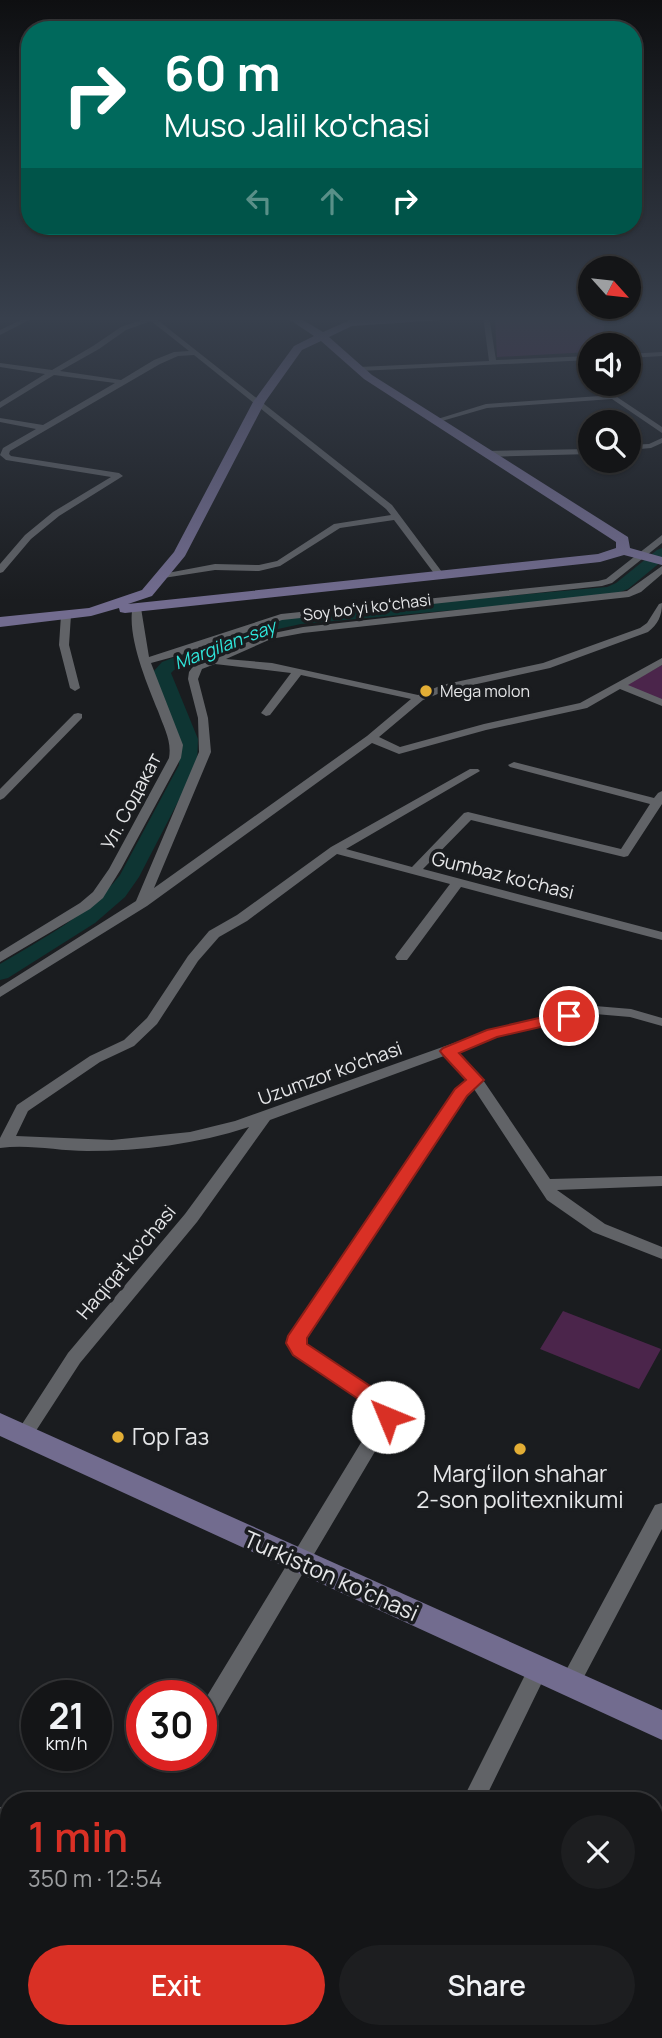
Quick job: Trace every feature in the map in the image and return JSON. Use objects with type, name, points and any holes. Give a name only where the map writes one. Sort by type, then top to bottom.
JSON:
[{"type":"street","points":[[0,570],[28,537],[56,514],[119,476],[24,461],[4,455],[6,450],[72,411]]},
{"type":"street","points":[[136,608],[180,553],[254,411]]},
{"type":"street","points":[[270,411],[389,507],[439,574]]},
{"type":"street","points":[[421,411],[623,540],[623,550]]},
{"type":"street","points":[[435,421],[469,411]]},
{"type":"street","points":[[634,411],[662,431]]},
{"type":"street","points":[[0,421],[44,428]]},
{"type":"street","points":[[641,447],[651,446],[662,440]]},
{"type":"street","points":[[486,454],[578,451]]},
{"type":"street","points":[[91,612],[152,586],[215,567],[259,568],[280,563],[337,526],[397,517]]},
{"type":"street","points":[[146,661],[178,654],[281,617],[598,584],[609,581],[662,538]]},
{"type":"street","points":[[0,622],[600,558],[623,550],[662,561]]},
{"type":"street","name":"Soy boʻyi koʻchasi","points":[[142,903],[205,752],[203,718],[194,672],[268,637],[338,624],[541,605],[629,593],[638,590],[662,569]]},
{"type":"street","points":[[0,993],[142,903],[371,738],[419,698],[442,688],[546,666],[644,630],[651,625],[662,606]]},
{"type":"street","name":"Ул. Содакат","points":[[0,958],[98,895],[169,771],[177,745],[146,661],[137,629],[136,608]]},
{"type":"street","points":[[66,615],[61,642],[71,666],[75,688]]},
{"type":"street","points":[[214,661],[272,666],[419,698]]},
{"type":"street","points":[[371,738],[399,751],[484,727],[583,706],[662,661]]},
{"type":"street","points":[[266,713],[298,672]]},
{"type":"street","points":[[621,686],[662,703]]},
{"type":"street","points":[[0,796],[78,716]]},
{"type":"street","points":[[414,872],[468,816],[624,853],[660,798],[514,765]]},
{"type":"street","name":"Uzumzor ko'chasi","points":[[474,771],[335,850],[242,918],[214,933],[193,958],[152,1021],[129,1043],[95,1059],[22,1108],[3,1142],[83,1146],[136,1145],[197,1137],[264,1118],[290,1106],[492,1033],[595,1010],[631,1013],[662,1021]]},
{"type":"street","name":"Gumbaz ko'chasi","points":[[335,850],[662,936]]},
{"type":"street","points":[[402,957],[457,884]]},
{"type":"street","points":[[448,1051],[476,1080],[553,1196],[599,1228],[662,1253]]},
{"type":"street","points":[[217,1699],[390,1411],[300,1349],[296,1343],[298,1336],[461,1092],[476,1080]]},
{"type":"street","name":"Haqiqat ko'chasi","points":[[12,1429],[191,1218],[264,1118]]},
{"type":"street","points":[[545,1185],[662,1181]]},
{"type":"street","name":"Turkiston ko’chasi","points":[[12,1429],[662,1725]]},
{"type":"street","points":[[570,1683],[662,1511]]},
{"type":"street","points":[[477,1792],[538,1670]]},
{"type":"shaded area","points":[[662,665],[662,700],[625,685]]},
{"type":"shaded area","points":[[563,1311],[661,1349],[639,1389],[540,1349]]},
{"type":"waterway","name":"Margilan-say","points":[[0,973],[87,919],[103,906],[129,877],[188,765],[189,739],[162,672],[168,666],[273,625],[301,619],[610,591],[622,586],[662,553]]},
{"type":"place","name":"Mega molon","points":[[426,691]]},
{"type":"place","name":"Гор Газ","points":[[118,1437]]},
{"type":"place","name":"Margʻilon shahar 2-son politexnikumi","points":[[520,1449]]},
{"type":"route","points":[[388,1417],[390,1411],[387,1408],[347,1384],[300,1349],[296,1343],[298,1336],[461,1092],[476,1080],[448,1051],[492,1033],[569,1016]]}]
